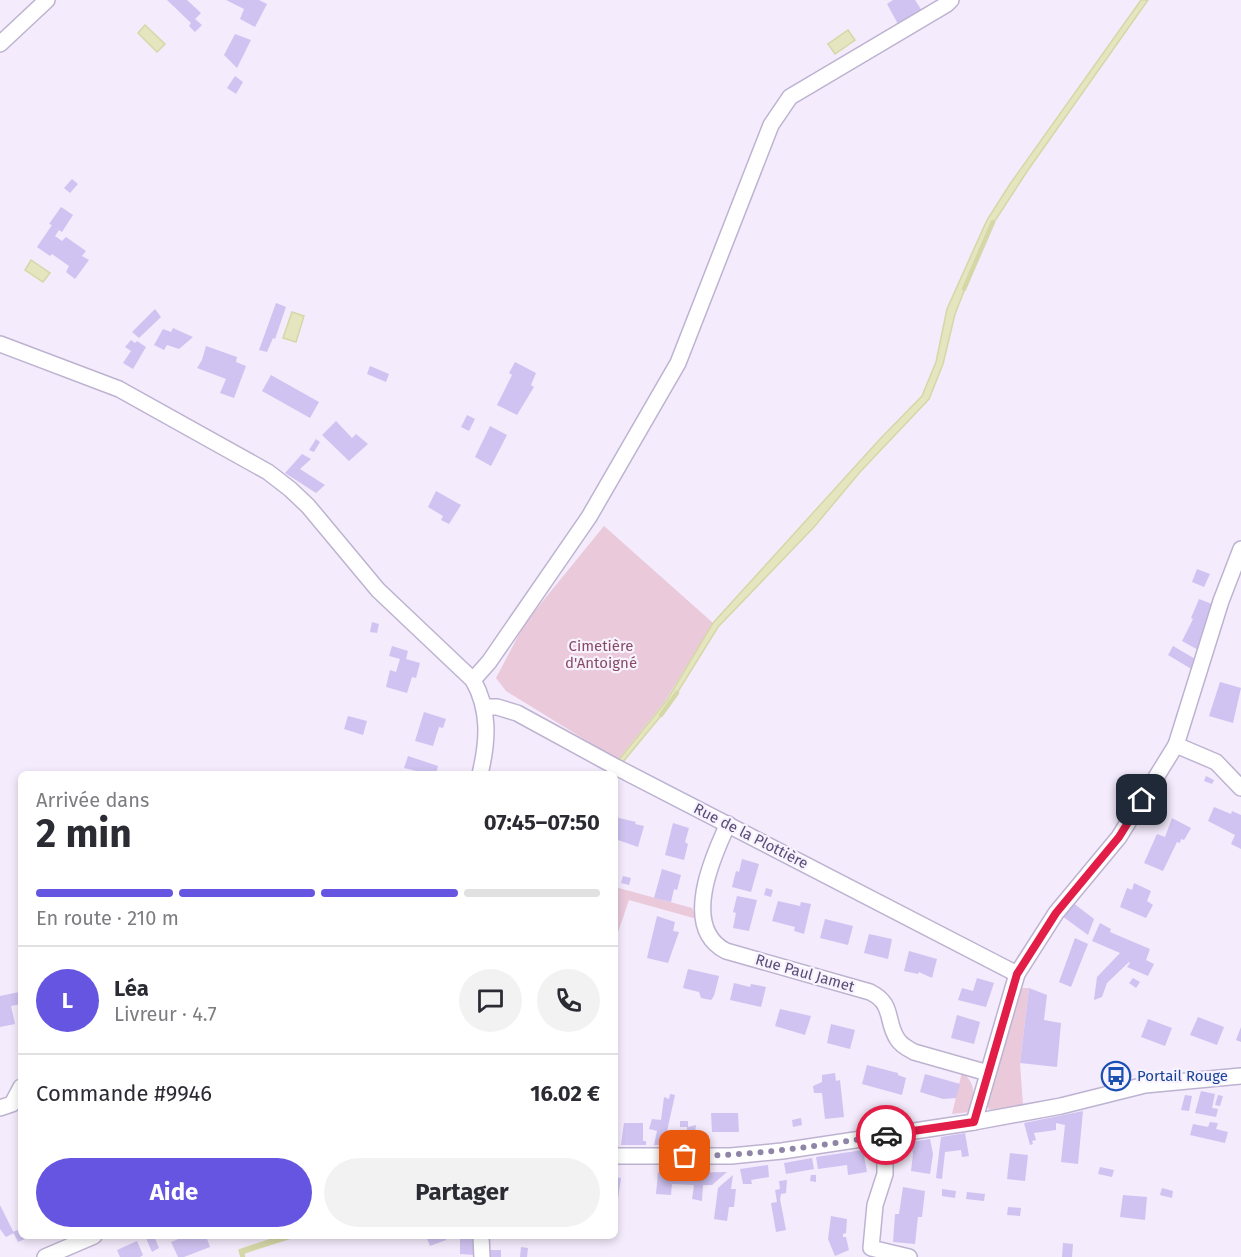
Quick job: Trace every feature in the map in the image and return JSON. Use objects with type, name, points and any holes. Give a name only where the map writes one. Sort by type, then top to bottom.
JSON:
[{"type":"street","points":[[0,44],[47,0]]},
{"type":"street","points":[[473,680],[489,662],[590,517],[678,363],[771,125],[790,97],[951,0]]},
{"type":"street","points":[[0,344],[119,389],[268,472],[290,489],[308,506],[378,590],[473,680],[484,707],[486,727],[485,753],[481,771]]},
{"type":"street","points":[[974,1122],[1017,974],[1056,913],[1119,837],[1176,745],[1221,601],[1241,549]]},
{"type":"street","name":"Rue de la Plottière","points":[[484,707],[497,706],[517,713],[1017,974]]},
{"type":"street","points":[[1176,745],[1216,762],[1241,788]]},
{"type":"street","name":"Rue Paul Jamet","points":[[728,824],[713,857],[702,903],[711,940],[726,951],[870,992],[884,1002],[898,1040],[906,1047],[914,1052],[988,1073]]},
{"type":"street","points":[[618,1156],[731,1156],[782,1151],[974,1122],[1061,1106],[1145,1085],[1241,1077]]},
{"type":"street","points":[[0,1108],[12,1104],[18,1093]]},
{"type":"street","points":[[885,1136],[885,1174],[875,1205],[870,1248],[909,1257]]},
{"type":"street","points":[[45,1257],[87,1239]]},
{"type":"street","points":[[481,1239],[482,1257]]},
{"type":"green space","name":"Cimetière d'Antoigné","points":[[604,526],[713,623],[665,701],[618,760],[506,691],[496,678],[525,623]]},
{"type":"green space","points":[[618,888],[692,908],[697,919],[629,900],[618,932]]},
{"type":"green space","points":[[1021,988],[1029,988],[1020,1063],[1023,1105],[989,1110],[986,1103],[1017,992]]},
{"type":"green space","points":[[962,1072],[972,1085],[972,1106],[970,1112],[952,1114]]},
{"type":"shaded area","points":[[1141,0],[1148,0],[1028,170],[987,233],[955,314],[943,364],[929,399],[860,472],[814,527],[718,627],[669,706],[622,763],[618,761],[667,700],[713,623],[922,396],[936,362],[947,309],[987,220],[1010,184]]},
{"type":"shaded area","points":[[145,25],[165,44],[157,52],[138,33]]},
{"type":"shaded area","points":[[848,30],[855,40],[835,54],[828,44]]},
{"type":"shaded area","points":[[31,260],[50,273],[43,282],[25,270]]},
{"type":"shaded area","points":[[292,312],[304,316],[296,342],[283,338]]},
{"type":"shaded area","points":[[272,1239],[282,1239],[243,1252],[244,1257],[241,1257],[239,1250]]},
{"type":"building","points":[[167,0],[187,0],[201,13],[195,19],[202,25],[195,32],[189,26],[191,23]]},
{"type":"building","points":[[226,0],[259,0],[267,4],[255,27],[240,19],[244,9]]},
{"type":"building","points":[[893,0],[915,0],[922,11],[898,24],[887,4]]},
{"type":"building","points":[[235,34],[251,40],[237,68],[224,55]]},
{"type":"building","points":[[235,76],[243,82],[236,94],[227,88]]},
{"type":"building","points":[[72,179],[78,184],[70,193],[64,188]]},
{"type":"building","points":[[61,207],[73,215],[62,232],[59,230],[55,236],[62,241],[66,237],[86,251],[82,256],[89,260],[75,279],[66,272],[69,266],[37,247]]},
{"type":"building","points":[[276,303],[286,307],[275,339],[273,338],[267,352],[259,350]]},
{"type":"building","points":[[155,309],[161,317],[139,338],[132,332]]},
{"type":"building","points":[[173,328],[193,337],[179,349],[167,345],[164,350],[154,345],[163,329],[171,332]]},
{"type":"building","points":[[131,340],[146,347],[133,369],[123,363],[131,351],[125,347]]},
{"type":"building","points":[[206,346],[237,357],[236,362],[246,366],[234,398],[220,393],[226,379],[197,368]]},
{"type":"building","points":[[515,362],[536,373],[531,385],[534,387],[517,415],[497,405],[512,375],[509,373]]},
{"type":"building","points":[[370,366],[389,374],[386,382],[367,374]]},
{"type":"building","points":[[271,375],[319,402],[310,418],[262,391]]},
{"type":"building","points":[[467,415],[475,419],[469,431],[461,427]]},
{"type":"building","points":[[336,421],[352,438],[356,434],[368,444],[349,461],[322,435]]},
{"type":"building","points":[[490,426],[507,435],[491,466],[475,457]]},
{"type":"building","points":[[316,439],[320,442],[314,452],[309,450]]},
{"type":"building","points":[[302,454],[311,459],[300,469],[325,485],[316,493],[285,473]]},
{"type":"building","points":[[436,491],[461,505],[449,524],[441,520],[443,516],[428,507]]},
{"type":"building","points":[[1197,569],[1210,574],[1204,587],[1192,582]]},
{"type":"building","points":[[1199,599],[1212,604],[1200,651],[1182,641],[1193,619],[1191,618]]},
{"type":"building","points":[[372,622],[379,624],[377,633],[370,632]]},
{"type":"building","points":[[392,646],[408,651],[406,659],[420,663],[416,678],[412,677],[407,693],[386,687],[390,670],[396,672],[400,659],[389,656]]},
{"type":"building","points":[[1173,646],[1197,660],[1193,670],[1168,655]]},
{"type":"building","points":[[1220,682],[1241,688],[1233,723],[1209,716]]},
{"type":"building","points":[[424,712],[446,719],[443,728],[439,727],[433,746],[415,741]]},
{"type":"building","points":[[348,716],[367,721],[363,735],[344,729]]},
{"type":"building","points":[[408,756],[438,766],[437,771],[417,771],[404,768]]},
{"type":"building","points":[[1206,776],[1214,780],[1212,784],[1204,781]]},
{"type":"building","points":[[1214,807],[1231,814],[1232,811],[1241,815],[1241,849],[1231,844],[1235,835],[1208,821]]},
{"type":"building","points":[[618,818],[644,826],[638,847],[618,840]]},
{"type":"building","points":[[1172,818],[1191,828],[1184,840],[1177,842],[1163,871],[1144,863],[1157,834],[1165,837]]},
{"type":"building","points":[[673,823],[689,828],[684,860],[665,855]]},
{"type":"building","points":[[742,859],[759,864],[751,892],[732,887]]},
{"type":"building","points":[[662,869],[681,875],[671,902],[654,898]]},
{"type":"building","points":[[623,876],[631,878],[629,885],[621,883]]},
{"type":"building","points":[[1134,883],[1151,891],[1147,901],[1153,905],[1146,918],[1120,907],[1127,888],[1132,890]]},
{"type":"building","points":[[766,888],[773,890],[771,897],[764,895]]},
{"type":"building","points":[[737,896],[757,900],[749,931],[733,928],[736,913],[733,912]]},
{"type":"building","points":[[778,901],[800,906],[801,902],[811,904],[804,934],[794,931],[795,927],[772,921]]},
{"type":"building","points":[[1072,902],[1094,919],[1088,935],[1062,916]]},
{"type":"building","points":[[657,916],[675,922],[673,931],[679,932],[668,963],[647,958]]},
{"type":"building","points":[[825,919],[853,926],[848,945],[820,938]]},
{"type":"building","points":[[1100,923],[1111,929],[1110,932],[1150,949],[1146,960],[1154,964],[1148,976],[1127,967],[1129,962],[1107,983],[1102,997],[1094,1000],[1097,977],[1120,953],[1092,941]]},
{"type":"building","points":[[869,934],[892,939],[888,959],[864,953]]},
{"type":"building","points":[[1075,938],[1088,944],[1071,987],[1059,982]]},
{"type":"building","points":[[909,951],[937,959],[932,978],[919,972],[918,974],[904,971]]},
{"type":"building","points":[[688,969],[719,976],[711,1000],[701,998],[699,992],[683,988]]},
{"type":"building","points":[[977,978],[994,983],[986,1007],[958,1000],[962,988],[973,991]]},
{"type":"building","points":[[1133,978],[1140,982],[1136,988],[1129,983]]},
{"type":"building","points":[[734,983],[750,987],[751,984],[766,987],[761,1007],[730,1000]]},
{"type":"building","points":[[1029,988],[1047,995],[1044,1020],[1061,1023],[1057,1067],[1020,1063]]},
{"type":"building","points":[[18,993],[18,1005],[11,1006],[15,1024],[0,1027],[0,996]]},
{"type":"building","points":[[780,1009],[811,1016],[805,1035],[775,1026]]},
{"type":"building","points":[[957,1015],[980,1022],[974,1044],[951,1038]]},
{"type":"building","points":[[1198,1017],[1224,1027],[1217,1045],[1190,1035]]},
{"type":"building","points":[[1148,1019],[1172,1028],[1165,1046],[1141,1037]]},
{"type":"building","points":[[831,1024],[855,1030],[850,1049],[827,1043]]},
{"type":"building","points":[[1241,1027],[1241,1042],[1236,1040]]},
{"type":"building","points":[[867,1065],[898,1073],[906,1078],[902,1095],[862,1084]]},
{"type":"building","points":[[835,1073],[836,1081],[840,1080],[844,1117],[825,1119],[822,1093],[814,1093],[813,1086],[822,1082],[822,1075]]},
{"type":"building","points":[[925,1074],[960,1084],[956,1098],[943,1099],[920,1092]]},
{"type":"building","points":[[1201,1091],[1215,1094],[1212,1108],[1218,1109],[1216,1117],[1195,1113]]},
{"type":"building","points":[[670,1094],[675,1095],[664,1145],[654,1145],[657,1131],[649,1129],[652,1119],[661,1120],[664,1097],[669,1099]]},
{"type":"building","points":[[1185,1095],[1192,1096],[1189,1111],[1181,1110]]},
{"type":"building","points":[[1218,1095],[1223,1096],[1220,1106],[1215,1105]]},
{"type":"building","points":[[1083,1111],[1078,1164],[1061,1162],[1065,1125],[1056,1123],[1056,1130],[1034,1133],[1036,1140],[1030,1145],[1024,1123]]},
{"type":"building","points":[[711,1113],[738,1113],[739,1132],[712,1132]]},
{"type":"building","points":[[801,1118],[802,1125],[793,1127],[792,1120]]},
{"type":"building","points":[[680,1121],[688,1121],[688,1127],[696,1125],[693,1145],[674,1145],[674,1133],[687,1133],[687,1127],[680,1127]]},
{"type":"building","points":[[1210,1122],[1218,1123],[1216,1129],[1228,1132],[1225,1143],[1190,1135],[1193,1124],[1208,1127]]},
{"type":"building","points":[[624,1123],[643,1123],[643,1141],[646,1141],[646,1145],[621,1145]]},
{"type":"building","points":[[965,1133],[969,1156],[962,1157],[961,1150],[945,1152],[942,1179],[936,1178],[941,1137]]},
{"type":"building","points":[[930,1139],[933,1154],[930,1174],[911,1171],[913,1154],[911,1142]]},
{"type":"building","points":[[863,1150],[867,1172],[848,1175],[847,1165],[818,1169],[816,1157]]},
{"type":"building","points":[[1010,1153],[1028,1155],[1025,1181],[1007,1179]]},
{"type":"building","points":[[812,1158],[814,1169],[786,1174],[784,1163]]},
{"type":"building","points":[[768,1165],[769,1177],[751,1180],[752,1184],[743,1184],[740,1169]]},
{"type":"building","points":[[1100,1167],[1114,1170],[1112,1177],[1098,1174]]},
{"type":"building","points":[[658,1172],[727,1172],[712,1185],[703,1185],[702,1201],[692,1199],[694,1185],[672,1184],[671,1195],[656,1194]]},
{"type":"building","points":[[733,1175],[731,1189],[736,1189],[734,1207],[729,1207],[727,1221],[714,1219],[718,1188]]},
{"type":"building","points":[[811,1175],[816,1175],[816,1182],[810,1181]]},
{"type":"building","points":[[618,1177],[621,1178],[618,1199]]},
{"type":"building","points":[[787,1180],[786,1193],[781,1194],[780,1199],[786,1230],[776,1232],[771,1203],[777,1202],[775,1190],[780,1189],[779,1181]]},
{"type":"building","points":[[903,1187],[925,1191],[922,1217],[918,1217],[915,1244],[893,1242],[895,1214],[899,1214]]},
{"type":"building","points":[[1162,1188],[1173,1191],[1172,1198],[1160,1195]]},
{"type":"building","points":[[942,1189],[956,1191],[955,1198],[942,1196]]},
{"type":"building","points":[[967,1192],[985,1194],[984,1201],[966,1199]]},
{"type":"building","points":[[1123,1195],[1147,1197],[1145,1220],[1120,1217]]},
{"type":"building","points":[[0,1205],[14,1233],[6,1237],[0,1229]]},
{"type":"building","points":[[1008,1207],[1021,1208],[1020,1216],[1007,1215]]},
{"type":"building","points":[[831,1216],[847,1219],[846,1233],[843,1237],[846,1237],[849,1250],[835,1256],[828,1239]]},
{"type":"building","points":[[18,1230],[18,1239],[25,1239],[18,1242],[13,1232]]},
{"type":"building","points":[[146,1239],[155,1239],[159,1248],[152,1252]]},
{"type":"building","points":[[178,1239],[207,1239],[210,1247],[178,1257],[171,1242]]},
{"type":"building","points":[[427,1239],[446,1239],[446,1240],[430,1246]]},
{"type":"building","points":[[460,1239],[475,1239],[475,1255],[460,1254]]},
{"type":"building","points":[[137,1241],[143,1255],[120,1257],[117,1250]]},
{"type":"building","points":[[1063,1243],[1073,1244],[1072,1257],[1062,1257]]},
{"type":"building","points":[[521,1247],[528,1248],[527,1257],[520,1257]]},
{"type":"building","points":[[489,1250],[501,1250],[501,1257],[489,1257]]},
{"type":"waterway","points":[[964,289],[993,222]]},
{"type":"waterway","points":[[661,715],[677,693]]},
{"type":"waterway","points":[[243,1257],[242,1252],[283,1239]]},
{"type":"way so far","points":[[685,1156],[731,1156],[782,1151],[886,1135]]},
{"type":"place","name":"Portail Rouge","points":[[1116,1076]]},
{"type":"route","points":[[886,1135],[974,1122],[1017,974],[1056,913],[1119,837],[1142,800]]}]
